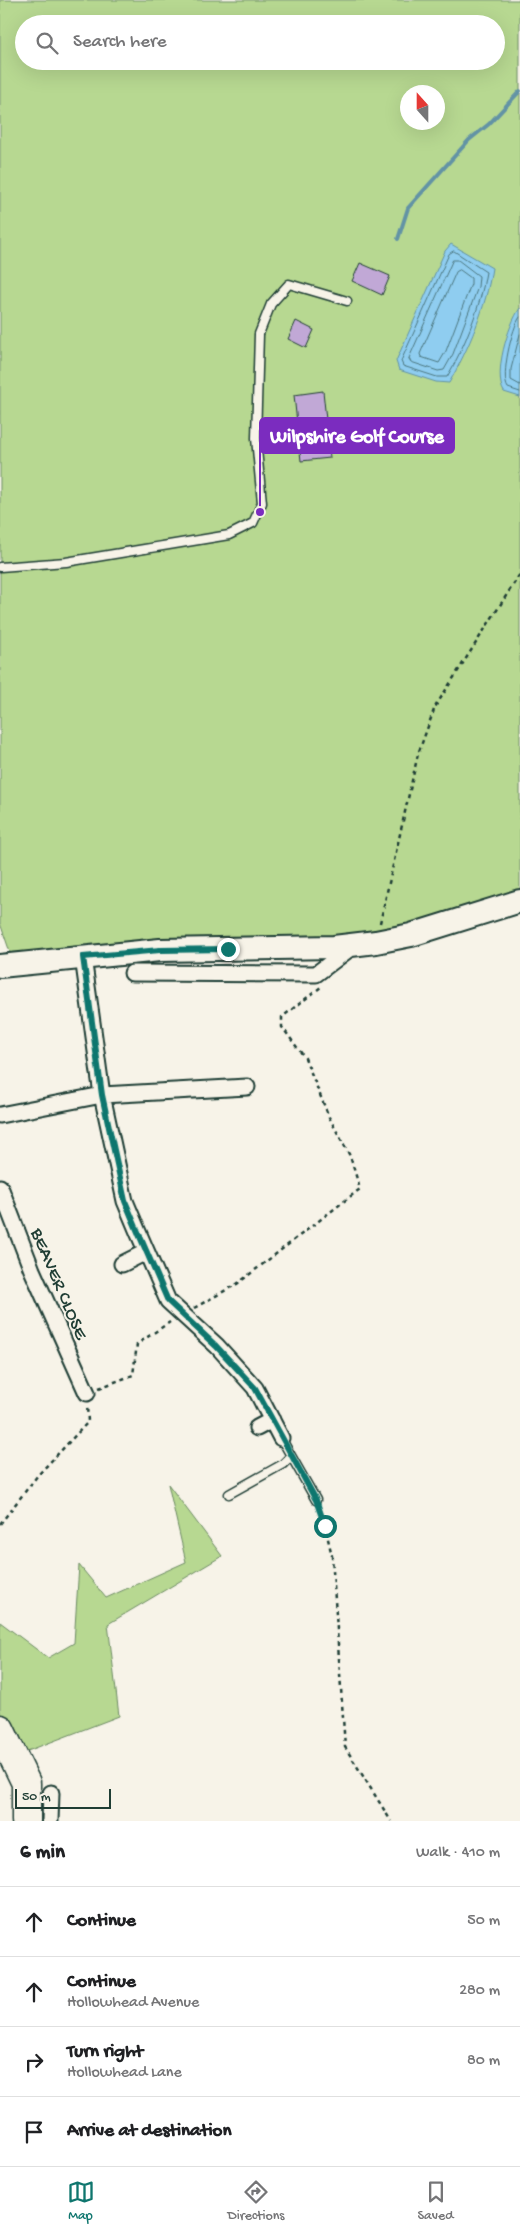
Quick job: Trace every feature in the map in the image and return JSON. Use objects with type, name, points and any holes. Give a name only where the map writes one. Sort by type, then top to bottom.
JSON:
[{"type":"highway","points":[[0,1729],[26,1783],[26,1821]]},
{"type":"street","points":[[0,966],[160,950],[334,947],[366,943],[411,935],[520,901]]},
{"type":"street","points":[[132,973],[316,974],[366,943]]},
{"type":"street","points":[[83,957],[102,1095],[125,1201],[168,1301],[216,1346],[255,1388],[281,1438]]},
{"type":"street","points":[[0,1115],[102,1095],[247,1087]]},
{"type":"street","name":"BEAVER CLOSE","points":[[0,1187],[32,1270],[87,1393]]},
{"type":"street","points":[[122,1264],[146,1252]]},
{"type":"street","points":[[257,1428],[272,1420]]},
{"type":"street","points":[[50,1821],[51,1793]]},
{"type":"lane","points":[[0,567],[66,562],[229,535],[253,523],[262,503],[256,438],[259,334],[271,304],[289,284],[347,301]]},
{"type":"lane","points":[[281,1438],[316,1500]]},
{"type":"lane","points":[[230,1494],[283,1464],[291,1456]]},
{"type":"path","points":[[366,943],[418,754],[435,707],[520,574]]},
{"type":"path","points":[[0,1524],[38,1474],[88,1422],[87,1393],[133,1375],[137,1344],[183,1314],[237,1284],[360,1189],[350,1156],[329,1117],[305,1058],[282,1027],[282,1017],[324,985]]},
{"type":"path","points":[[316,1500],[325,1526],[332,1556],[345,1747],[391,1821]]},
{"type":"green space","points":[[0,0],[520,0],[520,901],[411,935],[14,964],[0,923]]},
{"type":"green space","points":[[168,1484],[222,1556],[108,1624],[119,1716],[17,1755],[0,1720],[0,1622],[48,1658],[74,1643],[79,1565],[106,1598],[186,1562]]},
{"type":"water","points":[[451,244],[492,268],[486,298],[476,327],[449,383],[436,382],[399,370],[396,361],[445,251]]},
{"type":"water","points":[[520,308],[520,397],[504,392],[500,374],[503,350],[515,316]]},
{"type":"building","points":[[360,263],[390,276],[382,295],[352,281]]},
{"type":"building","points":[[296,321],[314,330],[306,348],[288,339]]},
{"type":"building","points":[[323,391],[330,458],[301,461],[294,395]]},
{"type":"waterway","points":[[398,239],[408,208],[469,140],[489,124],[520,91]]},
{"type":"place","name":"Wilpshire Golf Course","points":[[260,512]]},
{"type":"route","points":[[228,949],[160,950],[83,957],[102,1095],[125,1201],[168,1301],[216,1346],[255,1388],[316,1500],[325,1526]]}]
